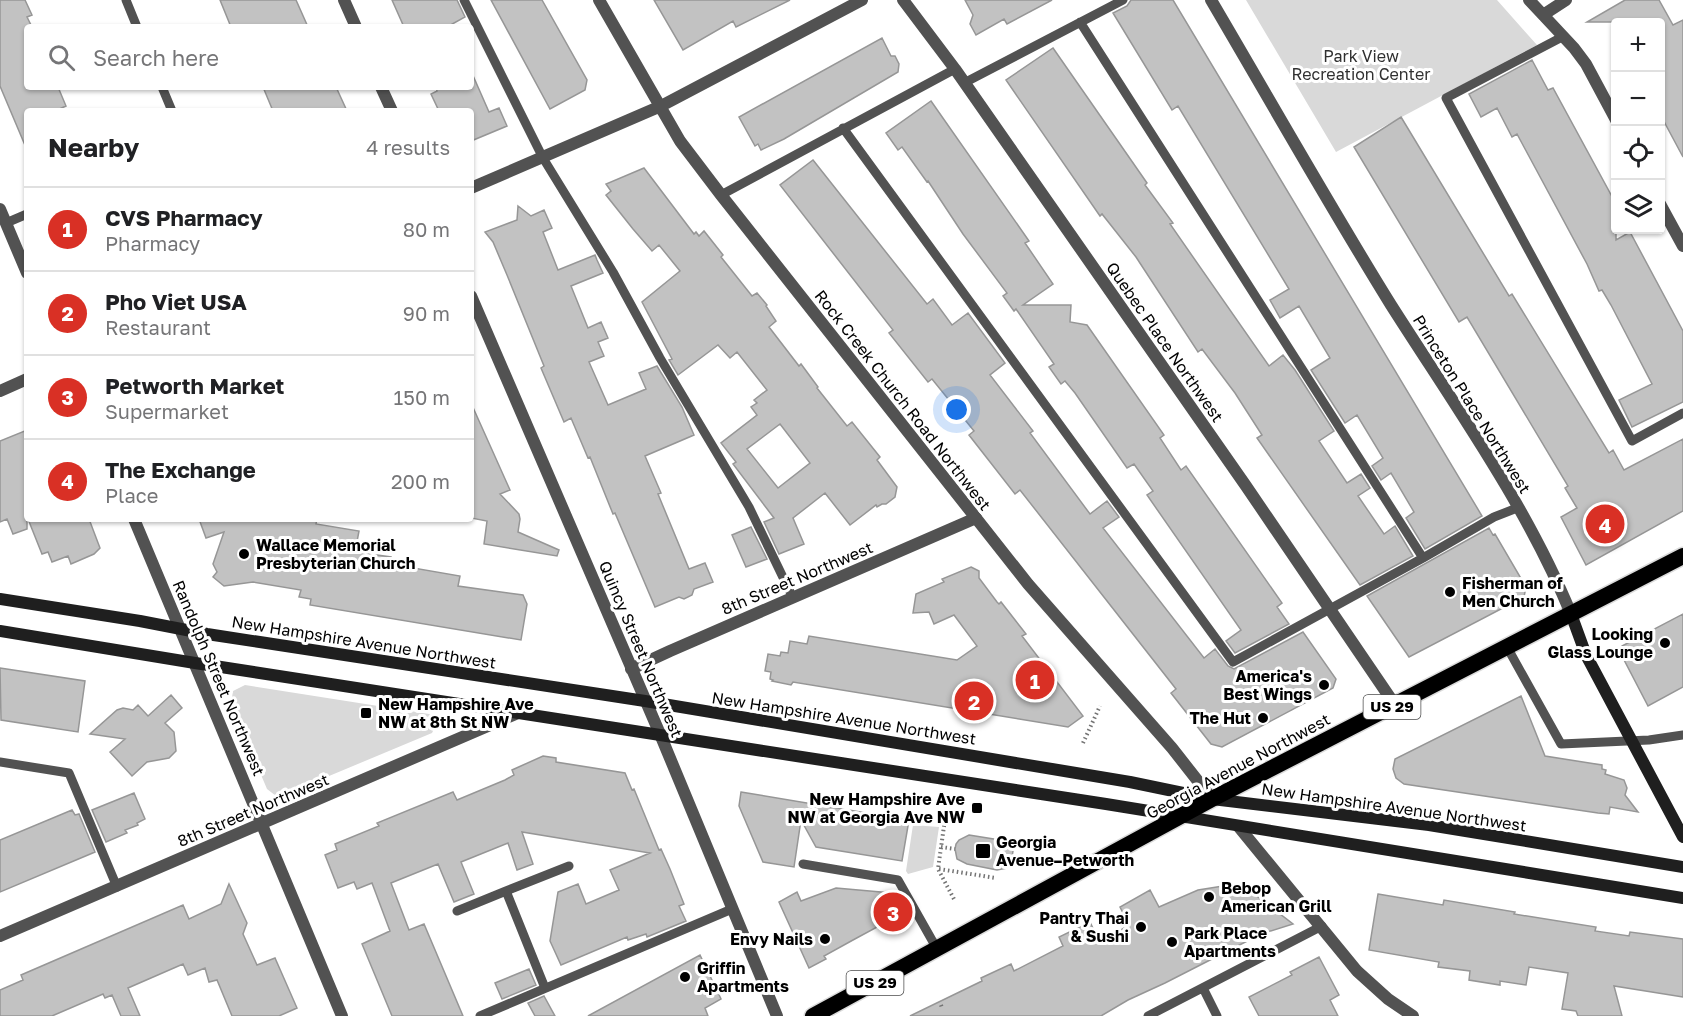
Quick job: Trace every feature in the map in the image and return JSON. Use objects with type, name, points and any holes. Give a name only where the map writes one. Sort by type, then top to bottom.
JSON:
[{"type":"highway","name":"Georgia Avenue Northwest","points":[[813,1016],[1212,799],[1683,556]]},
{"type":"main road","name":"New Hampshire Avenue Northwest","points":[[0,599],[645,701],[1130,782],[1212,799],[1429,825],[1683,867]]},
{"type":"main road","name":"Princeton Place Northwest","points":[[1571,615],[1586,656],[1683,837]]},
{"type":"main road","points":[[0,631],[1683,898]]},
{"type":"street","points":[[344,0],[355,24]]},
{"type":"street","name":"Rock Creek Church Road Northwest","points":[[599,0],[680,141],[721,195],[1028,584],[1172,748],[1212,799]]},
{"type":"street","points":[[474,187],[661,105],[862,0]]},
{"type":"street","name":"Quebec Place Northwest","points":[[903,0],[955,69],[1395,705]]},
{"type":"street","name":"Princeton Place Northwest","points":[[1211,0],[1367,265],[1496,470],[1560,587],[1571,615]]},
{"type":"street","points":[[1529,0],[1564,36],[1586,64],[1611,111]]},
{"type":"street","points":[[1543,15],[1566,0]]},
{"type":"street","points":[[382,90],[391,108]]},
{"type":"street","points":[[0,209],[24,266]]},
{"type":"street","points":[[1665,213],[1683,246]]},
{"type":"street","name":"Quincy Street Northwest","points":[[474,303],[660,734],[777,1016]]},
{"type":"street","points":[[0,391],[24,380]]},
{"type":"street","name":"8th Street Northwest","points":[[632,669],[976,518]]},
{"type":"street","name":"Randolph Street Northwest","points":[[135,522],[342,1016]]},
{"type":"street","name":"8th Street Northwest","points":[[0,936],[518,713]]},
{"type":"street","points":[[1238,826],[1357,971],[1388,999],[1413,1016]]},
{"type":"street","points":[[1389,1016],[1400,1007]]},
{"type":"lane","points":[[126,0],[136,24]]},
{"type":"lane","points":[[464,0],[543,158],[613,272],[660,358],[748,507],[793,598]]},
{"type":"lane","points":[[964,83],[1123,0]]},
{"type":"lane","points":[[1080,22],[1423,558]]},
{"type":"lane","points":[[1564,36],[1446,98],[1632,441],[1683,413]]},
{"type":"lane","points":[[721,195],[955,69]]},
{"type":"lane","points":[[163,90],[171,108]]},
{"type":"lane","points":[[843,128],[1233,662],[1494,517],[1517,508]]},
{"type":"lane","points":[[6,223],[24,215]]},
{"type":"lane","points":[[1507,647],[1561,744],[1683,735]]},
{"type":"lane","points":[[0,762],[69,773],[117,886]]},
{"type":"lane","points":[[804,864],[898,880],[937,949]]},
{"type":"lane","points":[[457,911],[569,866]]},
{"type":"lane","points":[[506,891],[545,988]]},
{"type":"lane","points":[[480,1016],[732,909]]},
{"type":"lane","points":[[1149,1016],[1322,926]]},
{"type":"lane","points":[[1203,988],[1217,1016]]},
{"type":"path","points":[[1083,743],[1100,706]]},
{"type":"path","points":[[946,812],[938,869],[955,901]]},
{"type":"path","points":[[941,847],[955,849]]},
{"type":"path","points":[[938,869],[996,878]]},
{"type":"green space","name":"Park View Recreation Center","points":[[1246,0],[1497,0],[1537,45],[1336,152]]},
{"type":"green space","points":[[245,685],[429,714],[435,718],[436,725],[432,733],[286,794],[276,796],[267,789],[231,704],[233,691]]},
{"type":"green space","points":[[913,825],[939,827],[933,867],[908,874],[906,871]]},
{"type":"building","points":[[0,0],[25,0],[32,15],[27,17],[30,24],[24,24],[24,90],[59,90],[66,106],[24,108],[24,143],[0,86]]},
{"type":"building","points":[[220,0],[296,0],[307,24],[230,24]]},
{"type":"building","points":[[392,0],[457,0],[465,17],[452,24],[403,24]]},
{"type":"building","points":[[491,0],[542,0],[587,80],[585,90],[550,109]]},
{"type":"building","points":[[654,0],[790,0],[736,27],[733,21],[683,50]]},
{"type":"building","points":[[965,0],[1052,0],[1007,24],[1004,19],[976,35],[970,24],[973,15]]},
{"type":"building","points":[[1131,0],[1173,0],[1482,516],[1425,549],[1406,518],[1414,512],[1391,473],[1381,480],[1372,466],[1383,458],[1357,415],[1345,423],[1311,370],[1330,358],[1299,306],[1280,318],[1270,300],[1289,289],[1178,106],[1172,110],[1113,13],[1127,6]]},
{"type":"building","points":[[1625,0],[1659,0],[1673,25],[1683,20],[1683,157],[1665,123],[1665,18],[1611,18],[1611,22],[1587,22]]},
{"type":"building","points":[[882,38],[891,56],[895,56],[899,64],[898,72],[784,139],[761,150],[758,144],[755,146],[739,117]]},
{"type":"building","points":[[1053,48],[1147,183],[1145,185],[1173,223],[1170,224],[1269,366],[1283,355],[1295,370],[1334,431],[1319,441],[1347,483],[1361,474],[1370,488],[1358,496],[1384,534],[1395,526],[1413,556],[1360,585],[1257,438],[1262,435],[1235,393],[1202,349],[1198,352],[1136,257],[1102,214],[1100,216],[1006,80]]},
{"type":"building","points":[[1532,60],[1548,90],[1553,88],[1611,195],[1611,234],[1616,234],[1616,240],[1631,234],[1683,331],[1683,402],[1632,427],[1619,400],[1652,384],[1611,305],[1602,290],[1599,291],[1587,264],[1517,134],[1512,137],[1497,108],[1481,117],[1469,94]]},
{"type":"building","points":[[474,78],[489,112],[499,108],[507,126],[474,140],[474,108],[438,108],[431,94],[437,91],[474,90]]},
{"type":"building","points":[[264,90],[337,90],[346,108],[272,108]]},
{"type":"building","points":[[931,101],[1029,241],[1025,243],[1053,284],[1023,305],[1071,305],[1070,322],[1087,325],[1164,435],[1160,438],[1181,470],[1186,466],[1282,603],[1277,607],[1289,624],[1235,653],[1226,641],[1241,630],[1147,495],[1153,491],[1134,464],[1127,468],[1065,381],[1061,384],[1049,367],[1054,364],[1016,309],[1014,311],[1003,296],[1007,293],[963,234],[928,181],[902,147],[898,150],[886,133]]},
{"type":"building","points":[[1401,117],[1509,296],[1512,294],[1609,453],[1613,450],[1624,470],[1683,439],[1683,511],[1586,565],[1561,517],[1577,508],[1565,488],[1568,486],[1467,317],[1459,322],[1354,147]]},
{"type":"building","points":[[813,160],[927,304],[933,299],[952,325],[968,313],[1005,363],[990,375],[1033,431],[1030,433],[1090,514],[1107,501],[1119,517],[1103,528],[1204,658],[1215,649],[1228,666],[1234,669],[1303,632],[1336,679],[1333,688],[1222,747],[1211,744],[1171,693],[1176,689],[1020,490],[1015,494],[969,435],[974,431],[932,379],[928,382],[889,333],[893,330],[780,185]]},
{"type":"building","points":[[644,168],[694,234],[696,232],[699,236],[704,231],[752,296],[757,293],[767,305],[776,321],[769,327],[799,366],[801,364],[847,426],[852,422],[880,457],[877,460],[897,487],[895,497],[886,504],[877,507],[876,505],[850,525],[825,493],[793,518],[804,544],[779,554],[764,522],[774,518],[733,464],[736,462],[721,443],[757,415],[751,407],[757,403],[754,400],[767,390],[737,352],[730,358],[718,345],[678,375],[642,302],[680,271],[659,245],[652,251],[633,229],[606,195],[611,191],[606,184]],"holes":[[[780,424],[810,463],[778,488],[747,449]]]},
{"type":"building","points":[[518,206],[531,216],[544,210],[552,228],[543,232],[558,270],[595,255],[603,273],[571,286],[588,328],[601,322],[608,338],[598,342],[604,356],[589,362],[608,405],[646,389],[639,373],[657,366],[682,407],[694,435],[645,456],[689,569],[705,563],[713,582],[694,589],[692,595],[684,599],[679,597],[655,607],[590,457],[588,458],[571,418],[564,422],[541,368],[544,366],[507,275],[493,242],[485,232],[517,220]]},
{"type":"building","points":[[474,410],[510,490],[500,494],[519,514],[518,532],[559,550],[557,556],[484,544],[487,521],[474,519]]},
{"type":"building","points":[[24,431],[24,522],[27,522],[27,529],[13,534],[7,519],[0,522],[0,441]]},
{"type":"building","points":[[29,522],[90,522],[100,548],[94,554],[71,564],[68,556],[52,562],[48,552],[42,554]]},
{"type":"building","points":[[200,522],[316,522],[316,524],[359,531],[355,552],[391,557],[390,564],[460,576],[458,586],[523,595],[527,604],[521,640],[310,605],[311,599],[299,597],[301,590],[253,582],[224,586],[213,577],[217,572],[213,564],[224,532],[206,538]]},
{"type":"building","points":[[751,527],[767,559],[746,567],[732,535]]},
{"type":"building","name":"Fisherman of Men Church","points":[[1489,528],[1493,535],[1495,534],[1526,587],[1524,597],[1409,657],[1367,596]]},
{"type":"building","points":[[971,567],[979,571],[979,578],[1026,634],[1022,636],[1083,716],[1068,727],[793,682],[791,685],[772,681],[771,672],[765,671],[768,654],[780,656],[781,652],[788,653],[790,641],[807,644],[809,636],[957,660],[977,646],[954,615],[934,624],[929,612],[913,613],[916,594],[944,582],[942,579]]},
{"type":"building","points":[[1683,614],[1683,687],[1648,706],[1621,654],[1622,646]]},
{"type":"building","points":[[0,668],[85,681],[78,732],[1,720]]},
{"type":"building","points":[[171,695],[182,708],[165,723],[174,732],[176,751],[169,758],[147,762],[132,776],[110,752],[125,739],[90,734],[117,710],[123,708],[133,710],[138,705],[148,716]]},
{"type":"building","points":[[1521,696],[1545,756],[1602,765],[1602,769],[1606,770],[1605,774],[1624,780],[1627,788],[1625,795],[1638,812],[1610,807],[1609,814],[1598,813],[1404,784],[1396,778],[1393,769],[1395,759]]},
{"type":"building","points":[[543,756],[556,758],[556,762],[625,773],[659,850],[661,849],[670,869],[684,904],[679,906],[686,921],[647,937],[646,934],[628,940],[627,937],[561,965],[550,941],[558,892],[578,884],[586,904],[619,890],[610,870],[650,853],[522,832],[533,864],[517,870],[508,843],[461,862],[474,894],[454,902],[438,864],[391,883],[409,930],[424,924],[463,1016],[392,1016],[362,944],[390,931],[372,883],[357,889],[354,882],[338,888],[325,855],[337,850],[335,844],[379,826],[377,823],[453,792],[457,800],[505,780],[514,775],[512,770]]},
{"type":"building","points":[[741,792],[909,820],[902,861],[816,847],[801,820],[794,867],[763,862],[739,806]]},
{"type":"building","points":[[134,793],[145,819],[137,823],[138,825],[125,830],[127,833],[106,842],[92,810]]},
{"type":"building","points":[[72,810],[75,815],[79,814],[95,852],[0,892],[0,840]]},
{"type":"building","points":[[969,835],[1006,841],[1013,851],[1011,864],[1007,868],[997,870],[967,864],[957,859],[956,844]]},
{"type":"building","points":[[229,884],[247,923],[243,934],[257,965],[275,958],[297,1008],[279,1016],[232,1016],[217,980],[209,982],[205,968],[188,975],[183,964],[128,988],[140,1016],[121,1016],[112,995],[105,998],[103,994],[52,1016],[0,1016],[0,990],[23,980],[21,975],[183,905],[189,919],[221,904]]},
{"type":"building","name":"Park Place Apartments","points":[[1223,886],[1254,894],[1293,924],[1261,934],[1128,1000],[1101,1016],[910,1016],[982,981],[981,978],[1011,964],[1014,971],[1063,946],[1059,937],[1090,922],[1100,943],[1129,925],[1120,907],[1150,890],[1159,907],[1198,890]]},
{"type":"building","points":[[836,888],[892,893],[905,916],[889,924],[888,921],[824,956],[826,959],[809,968],[779,902],[797,892],[801,901]]},
{"type":"building","points":[[1378,894],[1443,905],[1444,900],[1515,912],[1514,914],[1596,927],[1595,931],[1629,936],[1630,932],[1683,939],[1683,997],[1614,986],[1622,1016],[1578,1016],[1576,1011],[1562,1009],[1568,973],[1529,967],[1526,985],[1500,981],[1500,985],[1469,980],[1470,971],[1438,967],[1439,962],[1369,950]]},
{"type":"building","name":"Griffin Apartments","points":[[700,955],[721,999],[705,1008],[708,1016],[588,1016]]},
{"type":"building","points":[[1319,957],[1339,995],[1330,1000],[1338,1016],[1259,1016],[1249,997],[1292,975],[1290,972]]},
{"type":"building","points":[[529,969],[536,985],[502,999],[495,983]]},
{"type":"building","points":[[544,996],[555,1016],[535,1016],[528,1003]]},
{"type":"place","name":"The Exchange","points":[[1605,524]]},
{"type":"place","name":"Wallace Memorial Presbyterian Church","points":[[244,554]]},
{"type":"place","name":"Fisherman of Men Church","points":[[1450,592]]},
{"type":"place","name":"Looking Glass Lounge","points":[[1665,643]]},
{"type":"place","name":"CVS Pharmacy","points":[[1035,680]]},
{"type":"place","name":"America's Best Wings","points":[[1324,685]]},
{"type":"place","name":"Pho Viet USA","points":[[974,701]]},
{"type":"place","name":"New Hampshire Ave NW at 8th St NW","points":[[366,713]]},
{"type":"place","name":"The Hut","points":[[1263,718]]},
{"type":"place","name":"New Hampshire Ave NW at Georgia Ave NW","points":[[977,808]]},
{"type":"place","name":"Georgia Avenue–Petworth","points":[[983,851]]},
{"type":"place","name":"Bebop American Grill","points":[[1209,897]]},
{"type":"place","name":"Petworth Market","points":[[893,912]]},
{"type":"place","name":"Pantry Thai & Sushi","points":[[1141,927]]},
{"type":"place","name":"Envy Nails","points":[[825,939]]},
{"type":"place","name":"Park Place Apartments","points":[[1172,942]]},
{"type":"place","name":"Griffin Apartments","points":[[685,977]]}]
